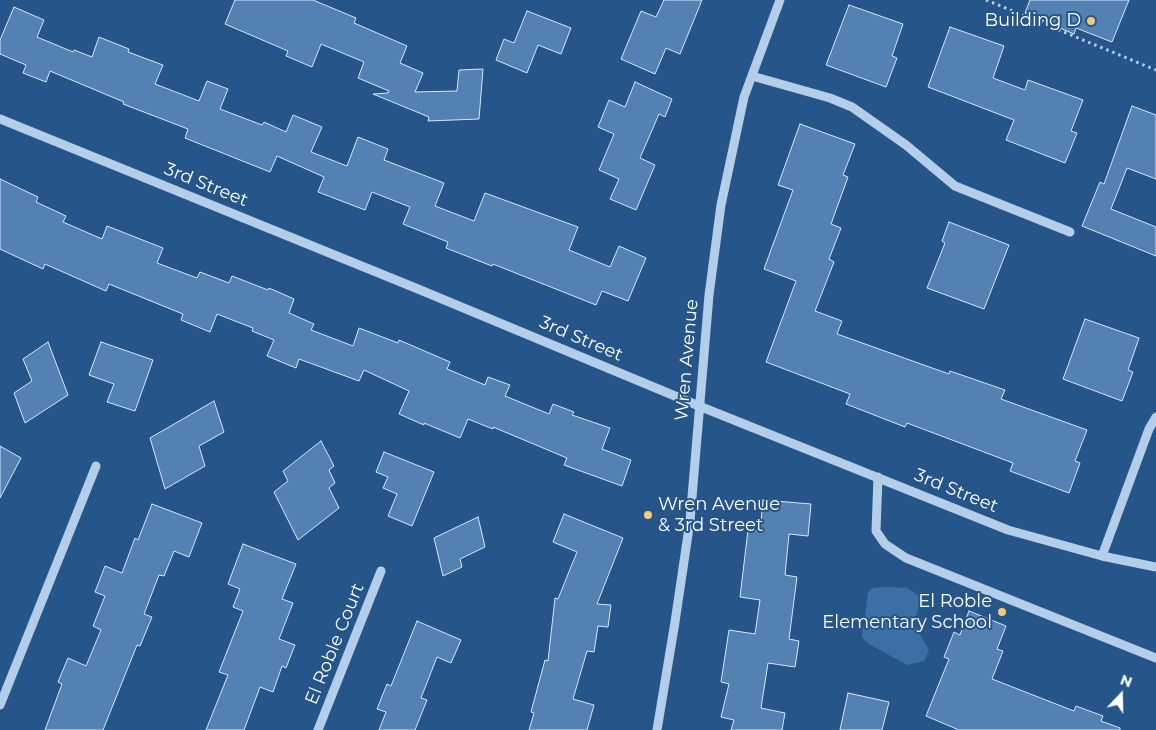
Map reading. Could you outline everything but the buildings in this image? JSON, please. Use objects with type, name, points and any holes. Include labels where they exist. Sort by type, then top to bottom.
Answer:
[{"type":"street","name":"Wren Avenue","points":[[657,730],[690,521],[710,286],[720,214],[744,97],[780,0]]},
{"type":"street","points":[[752,76],[830,98],[852,107],[906,145],[955,186],[1070,232]]},
{"type":"street","name":"3rd Street","points":[[0,119],[699,406],[1008,530],[1102,556],[1156,568]]},
{"type":"street","points":[[1102,556],[1149,429],[1156,417]]},
{"type":"street","points":[[0,705],[96,466]]},
{"type":"street","points":[[878,477],[876,531],[885,544],[899,554],[1156,658]]},
{"type":"street","name":"El Roble Court","points":[[318,730],[381,571]]},
{"type":"path","points":[[986,0],[1156,70]]},
{"type":"shaded area","points":[[873,588],[907,588],[921,597],[914,625],[929,650],[924,661],[907,665],[869,644],[862,637],[863,627],[867,622],[865,617],[868,592]]},
{"type":"place","name":"Building D","points":[[1091,21]]},
{"type":"place","name":"Wren Avenue & 3rd Street","points":[[648,515]]},
{"type":"place","name":"El Roble Elementary School","points":[[1002,612]]}]
